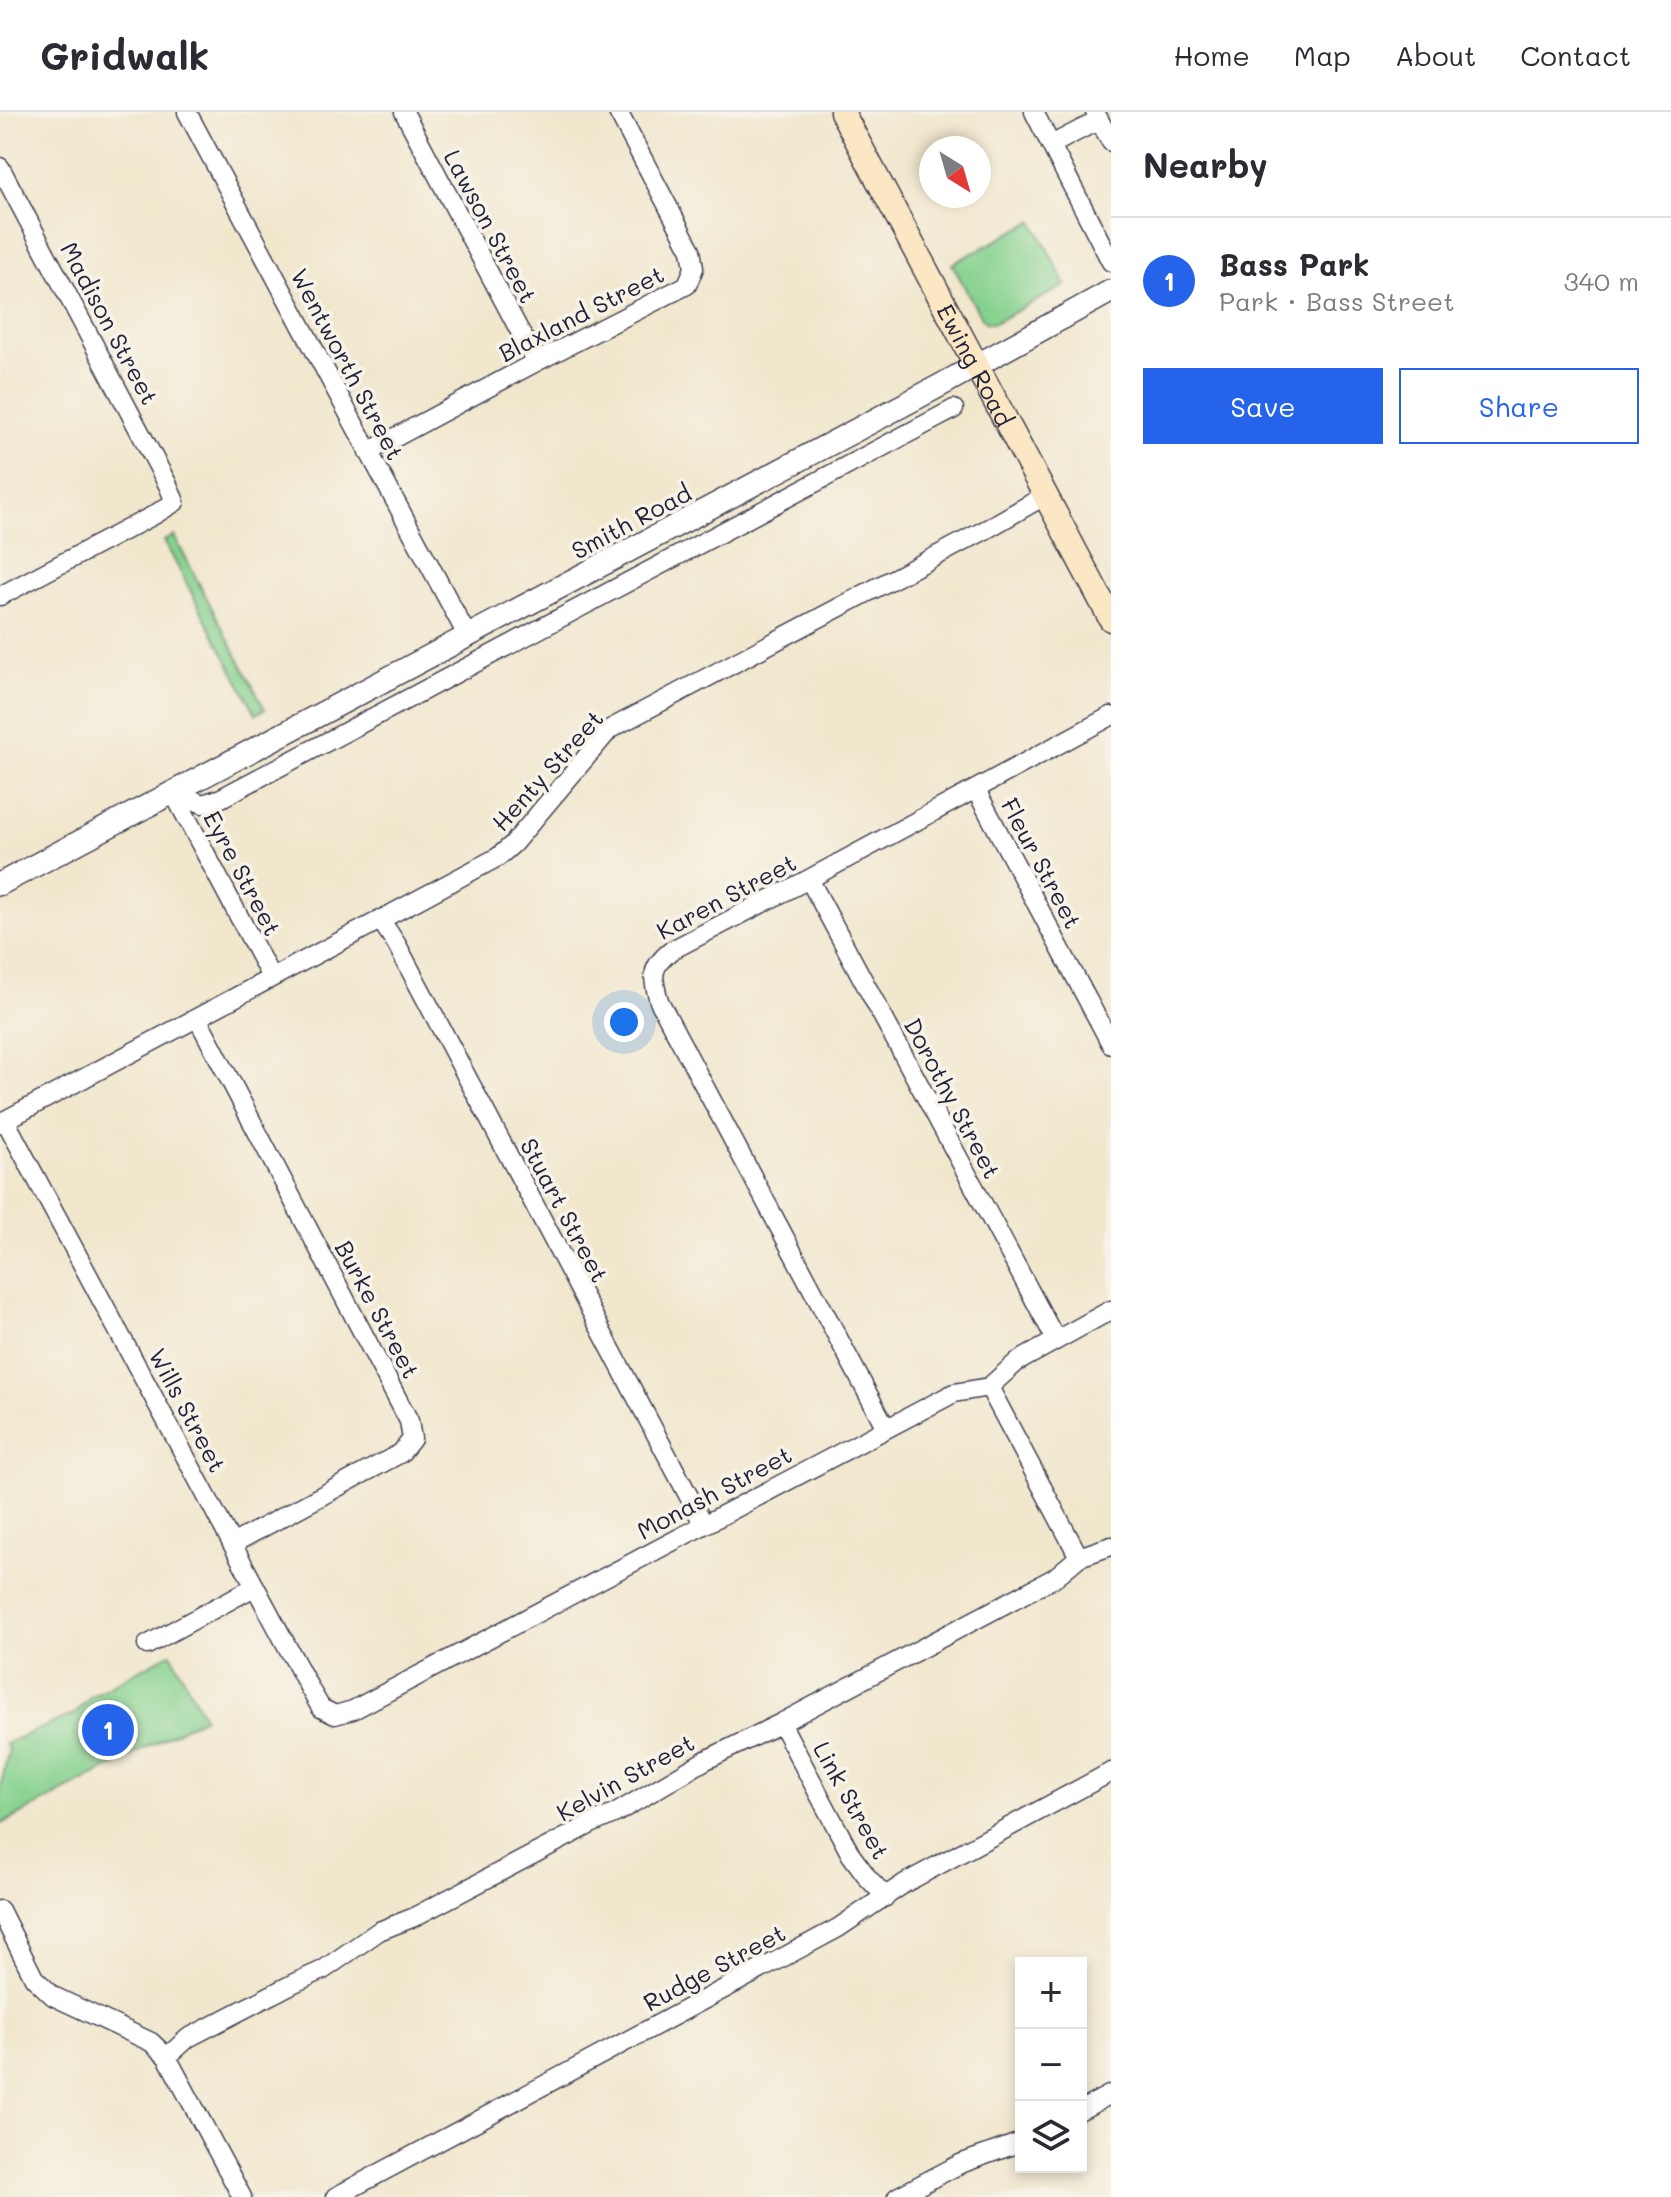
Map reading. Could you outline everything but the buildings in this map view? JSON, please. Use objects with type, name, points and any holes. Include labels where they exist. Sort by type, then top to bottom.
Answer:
[{"type":"main road","name":"Ewing Road","points":[[842,112],[1111,619]]},
{"type":"street","name":"Wentworth Street","points":[[187,112],[468,637]]},
{"type":"street","name":"Lawson Street","points":[[404,112],[536,362]]},
{"type":"street","name":"Blaxland Street","points":[[368,452],[687,285],[694,268],[691,250],[618,112]]},
{"type":"street","points":[[1034,112],[1111,262]]},
{"type":"street","points":[[1051,145],[1097,116],[1111,142]]},
{"type":"street","name":"Madison Street","points":[[0,167],[175,502],[0,596]]},
{"type":"street","name":"Smith Road","points":[[0,884],[468,637],[1111,291]]},
{"type":"street","points":[[173,792],[203,804],[221,798],[954,409]]},
{"type":"street","name":"Henty Street","points":[[3,1122],[498,857],[513,844],[610,729],[1046,495]]},
{"type":"street","name":"Karen Street","points":[[886,1428],[659,1001],[653,978],[660,959],[672,950],[1111,716]]},
{"type":"street","name":"Fleur Street","points":[[976,790],[1111,1044]]},
{"type":"street","name":"Eyre Street","points":[[173,792],[271,977]]},
{"type":"street","name":"Dorothy Street","points":[[809,879],[1056,1340]]},
{"type":"street","name":"Stuart Street","points":[[380,919],[397,945],[704,1525]]},
{"type":"street","name":"Burke Street","points":[[198,1019],[409,1421],[412,1439],[401,1453],[232,1544]]},
{"type":"street","name":"Wills Street","points":[[3,1122],[321,1708],[335,1715]]},
{"type":"street","name":"Monash Street","points":[[335,1715],[353,1710],[954,1393],[989,1387],[1017,1362],[1111,1310]]},
{"type":"street","points":[[989,1387],[1079,1557]]},
{"type":"street","name":"Kelvin Street","points":[[167,2057],[188,2038],[323,1970],[379,1931],[412,1918],[616,1813],[674,1777],[1054,1578],[1079,1557],[1111,1546]]},
{"type":"street","points":[[147,1645],[254,1587]]},
{"type":"street","name":"Link Street","points":[[781,1723],[851,1855],[886,1897]]},
{"type":"street","name":"Rudge Street","points":[[335,2197],[838,1928],[905,1883],[1111,1772]]},
{"type":"street","points":[[0,1910],[34,1978],[53,1996],[151,2042],[167,2057],[242,2197]]},
{"type":"street","points":[[1087,2107],[1111,2094]]},
{"type":"street","points":[[897,2197],[960,2164],[1015,2144]]},
{"type":"green space","points":[[1033,221],[1066,285],[994,323],[987,323],[952,264]]},
{"type":"green space","points":[[174,536],[265,709],[256,714],[164,541]]},
{"type":"green space","points":[[171,1653],[204,1717],[0,1825],[0,1787],[9,1750],[5,1744],[76,1713],[91,1696]]},
{"type":"place","name":"Bass Park","points":[[108,1730]]}]
